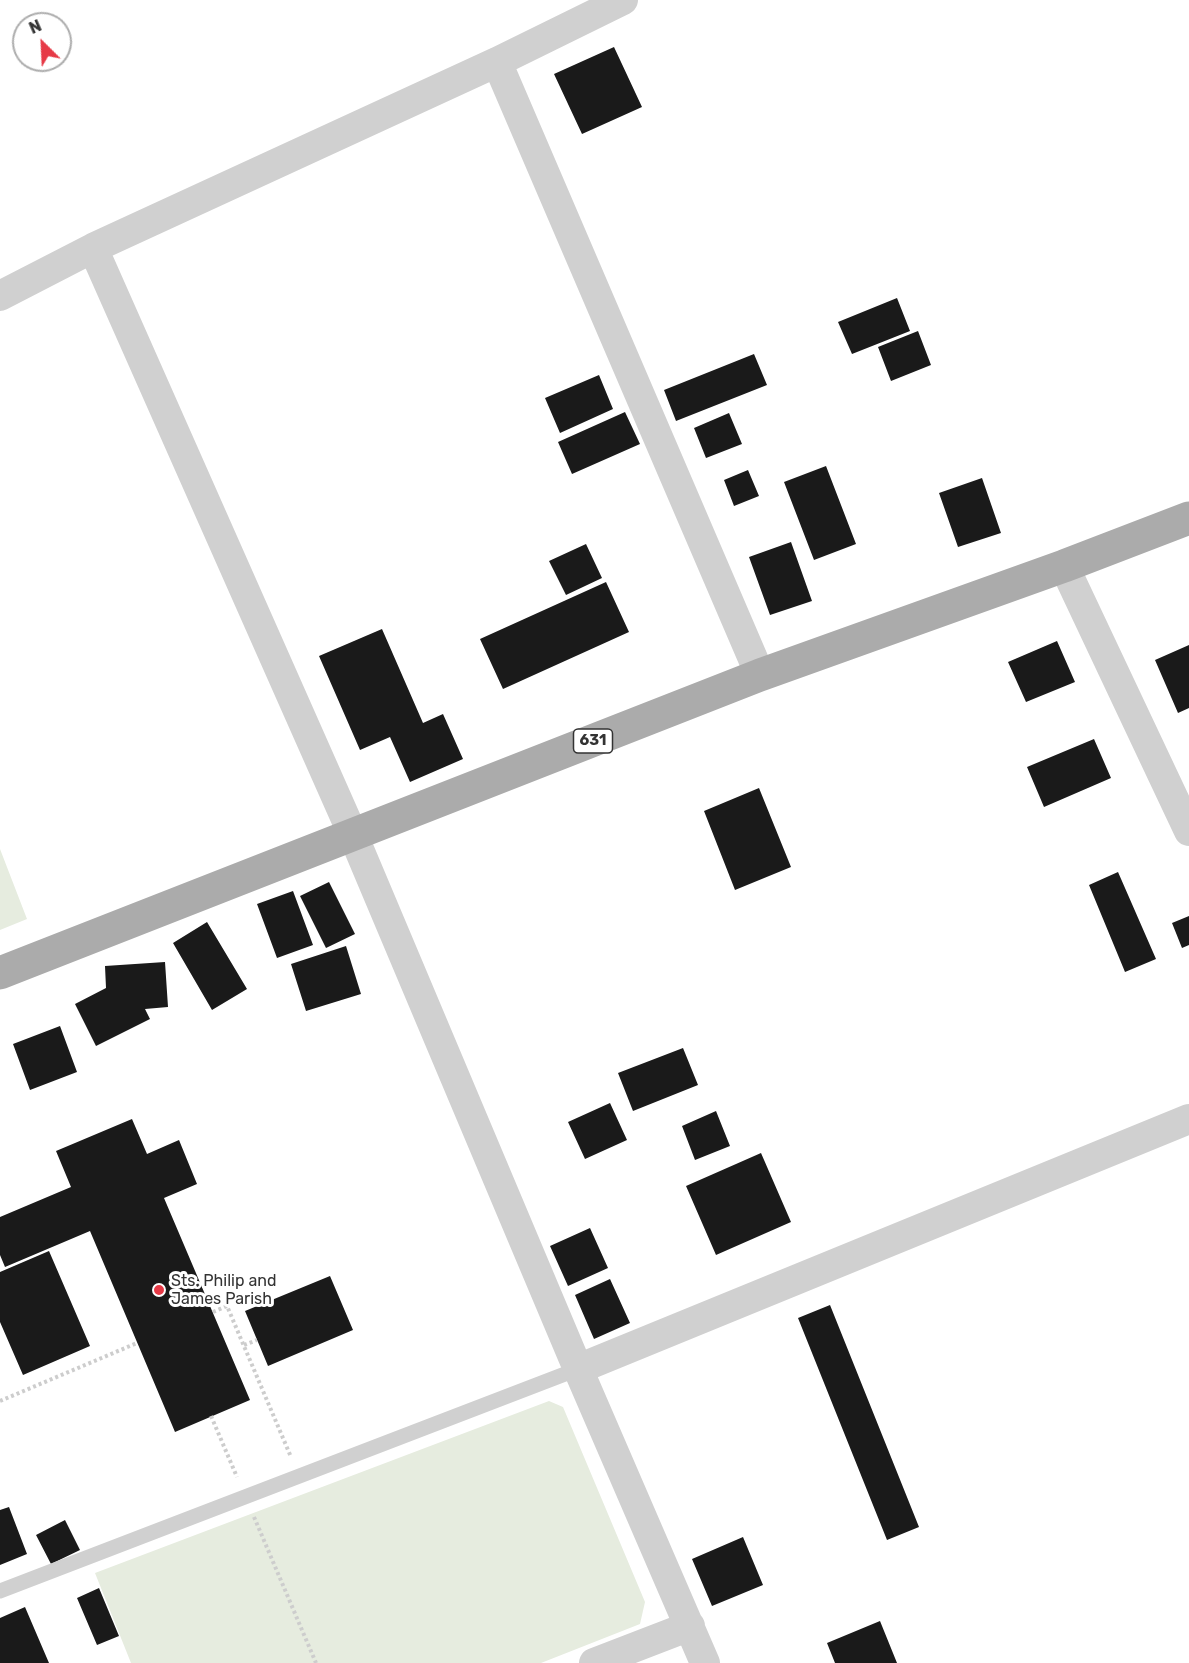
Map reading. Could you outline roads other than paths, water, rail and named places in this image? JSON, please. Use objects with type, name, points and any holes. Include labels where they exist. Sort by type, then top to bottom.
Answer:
[{"type":"main road","name":"631","points":[[0,973],[760,675],[1064,566],[1189,518]]},
{"type":"street","points":[[0,296],[93,248],[497,62],[623,0]]},
{"type":"street","points":[[497,62],[760,675]]},
{"type":"street","points":[[93,248],[353,835],[578,1369],[705,1663]]},
{"type":"street","points":[[1064,566],[1189,831]]},
{"type":"street","points":[[578,1369],[1189,1119]]},
{"type":"street","points":[[594,1663],[690,1626]]},
{"type":"lane","points":[[0,1591],[578,1369]]},
{"type":"place","name":"Sts. Philip and James Parish","points":[[159,1290]]}]
